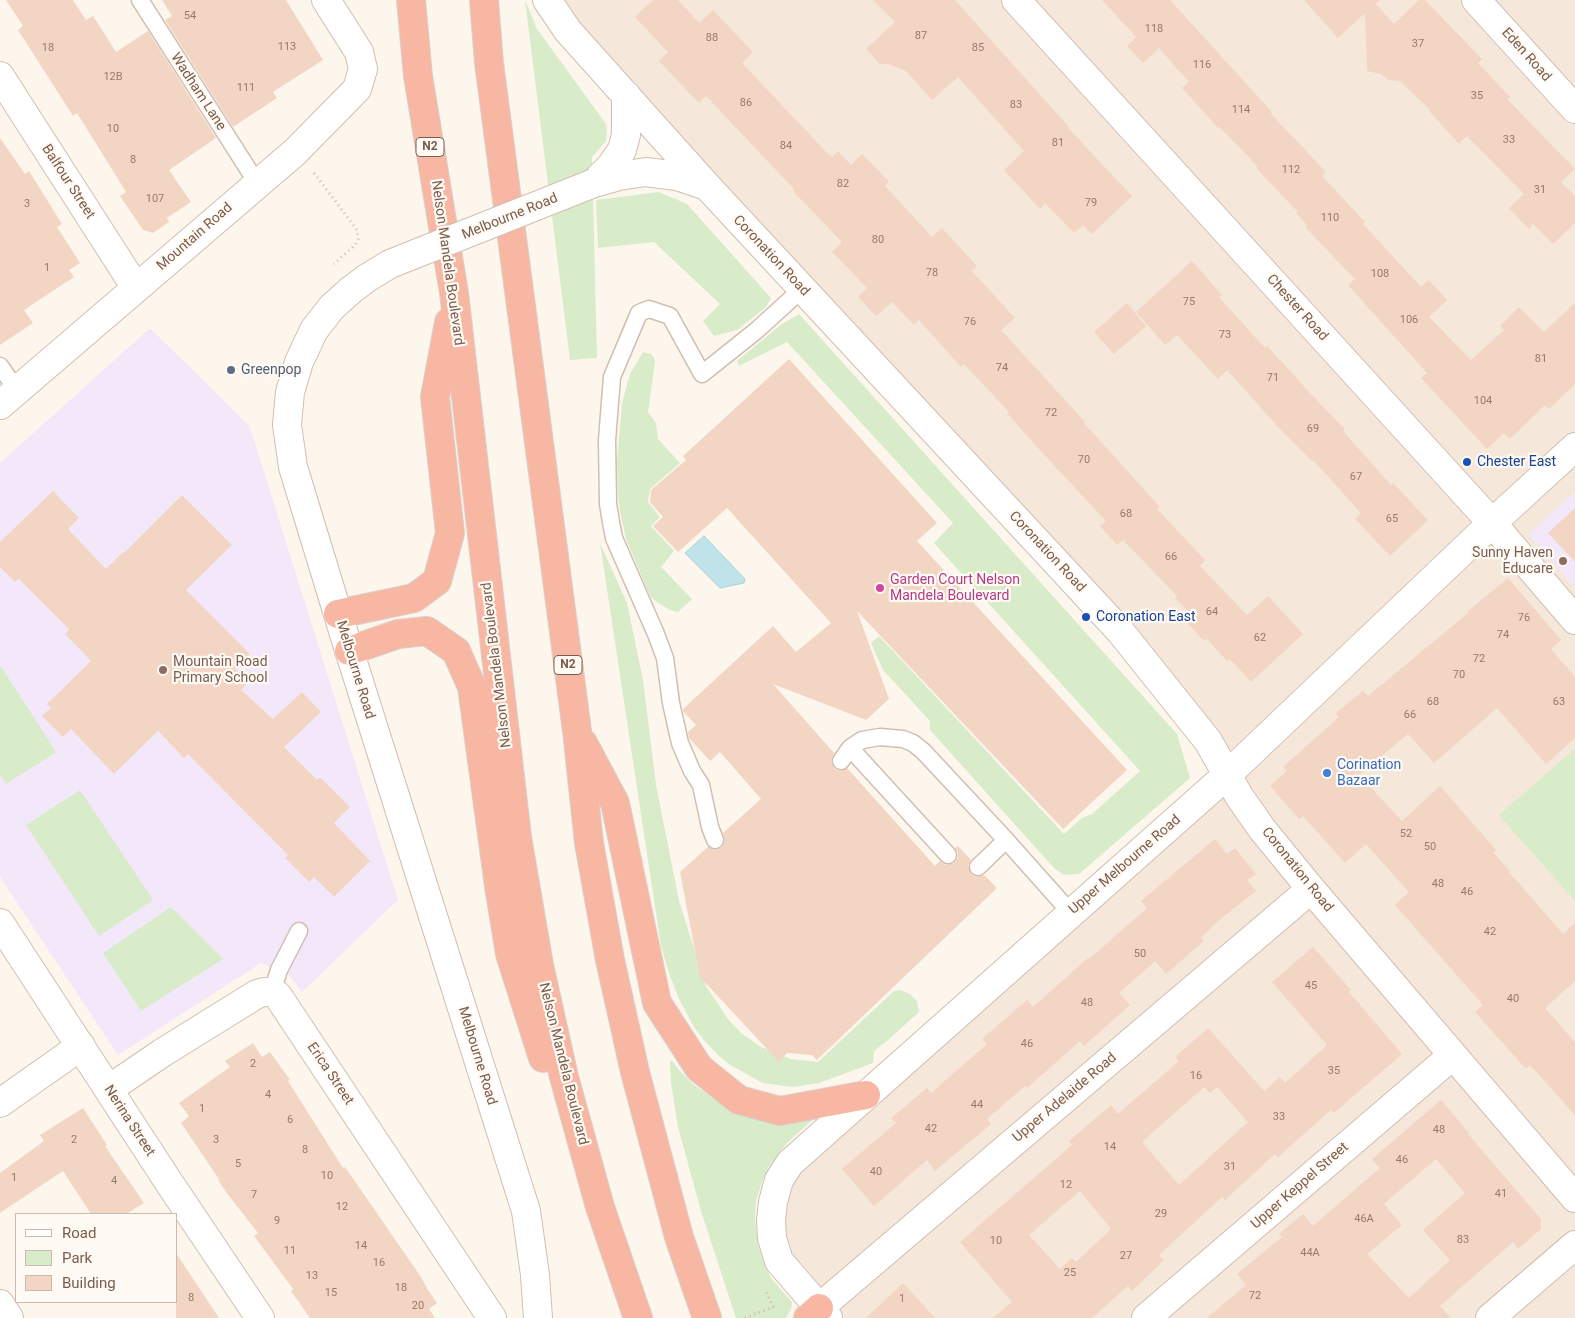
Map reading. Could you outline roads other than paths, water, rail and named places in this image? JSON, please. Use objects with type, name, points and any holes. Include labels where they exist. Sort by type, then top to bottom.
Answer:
[{"type":"highway","name":"Nelson Mandela Boulevard","points":[[411,0],[418,76],[454,294],[517,837],[538,965],[564,1077],[600,1207],[638,1318]]},
{"type":"highway","name":"N2","points":[[484,0],[491,73],[577,731],[589,843],[610,960],[629,1044],[679,1237],[707,1318]]},
{"type":"highway","points":[[338,614],[414,598],[437,580],[450,533],[435,397],[454,294]]},
{"type":"highway","points":[[349,651],[398,634],[427,631],[456,651],[472,687],[498,886],[510,954],[550,1080],[600,1207]]},
{"type":"highway","points":[[577,731],[615,803],[657,1003],[699,1068],[739,1100],[780,1111],[866,1095]]},
{"type":"street","name":"Mountain Road","points":[[8,398],[295,152],[357,89],[363,69],[359,52],[326,0]]},
{"type":"street","name":"Coronation Road","points":[[547,0],[568,31],[707,186],[1120,631],[1208,741],[1239,796],[1262,829],[1575,1198]]},
{"type":"street","name":"Chester Road","points":[[1016,0],[1492,523],[1575,620]]},
{"type":"street","name":"Eden Road","points":[[1476,0],[1575,109]]},
{"type":"street","name":"Balfour Street","points":[[0,76],[136,288]]},
{"type":"street","name":"Melbourne Road","points":[[594,183],[611,166],[622,150],[626,135],[626,95]]},
{"type":"street","name":"Melbourne Road","points":[[538,1318],[535,1275],[526,1211],[292,467],[287,425],[290,392],[299,362],[314,330],[332,308],[351,290],[390,264],[594,183],[619,176],[646,172],[676,176],[707,186]]},
{"type":"street","name":"Upper Melbourne Road","points":[[818,1315],[779,1261],[772,1238],[770,1220],[773,1202],[779,1180],[790,1163],[1227,775],[1492,523],[1575,447]]},
{"type":"street","name":"Upper Adelaide Road","points":[[818,1315],[1311,889]]},
{"type":"street","name":"Nerina Street","points":[[0,924],[260,1318]]},
{"type":"street","points":[[109,1089],[162,1053],[257,994],[272,992]]},
{"type":"street","name":"Erica Street","points":[[272,992],[278,996],[492,1318]]},
{"type":"street","points":[[0,1103],[80,1046]]},
{"type":"street","name":"Upper Keppel Street","points":[[1146,1318],[1454,1055]]},
{"type":"street","points":[[1490,1318],[1575,1245]]},
{"type":"street","points":[[0,1304],[9,1318]]},
{"type":"lane","name":"Wadham Lane","points":[[140,0],[257,184]]},
{"type":"lane","points":[[715,840],[710,827],[701,786],[692,771],[680,743],[671,703],[665,658],[614,538],[608,504],[607,440],[612,377],[640,313],[649,309],[670,316],[702,374],[757,330],[802,289]]},
{"type":"lane","points":[[0,366],[8,398]]},
{"type":"lane","points":[[948,854],[846,754],[862,740],[880,737],[903,739],[913,743],[923,751],[1006,840],[1071,913]]},
{"type":"lane","points":[[978,867],[1006,840]]},
{"type":"lane","points":[[272,992],[279,970],[299,931]]},
{"type":"water","points":[[704,536],[745,579],[744,583],[720,588],[685,553]]},
{"type":"place","name":"Greenpop","points":[[231,370]]},
{"type":"place","name":"Chester East","points":[[1467,462]]},
{"type":"place","name":"Sunny Haven Educare","points":[[1563,561]]},
{"type":"place","name":"Garden Court Nelson Mandela Boulevard","points":[[880,588]]},
{"type":"place","name":"Coronation East","points":[[1086,617]]},
{"type":"place","name":"Mountain Road Primary School","points":[[163,670]]},
{"type":"place","name":"Corination Bazaar","points":[[1327,773]]}]
